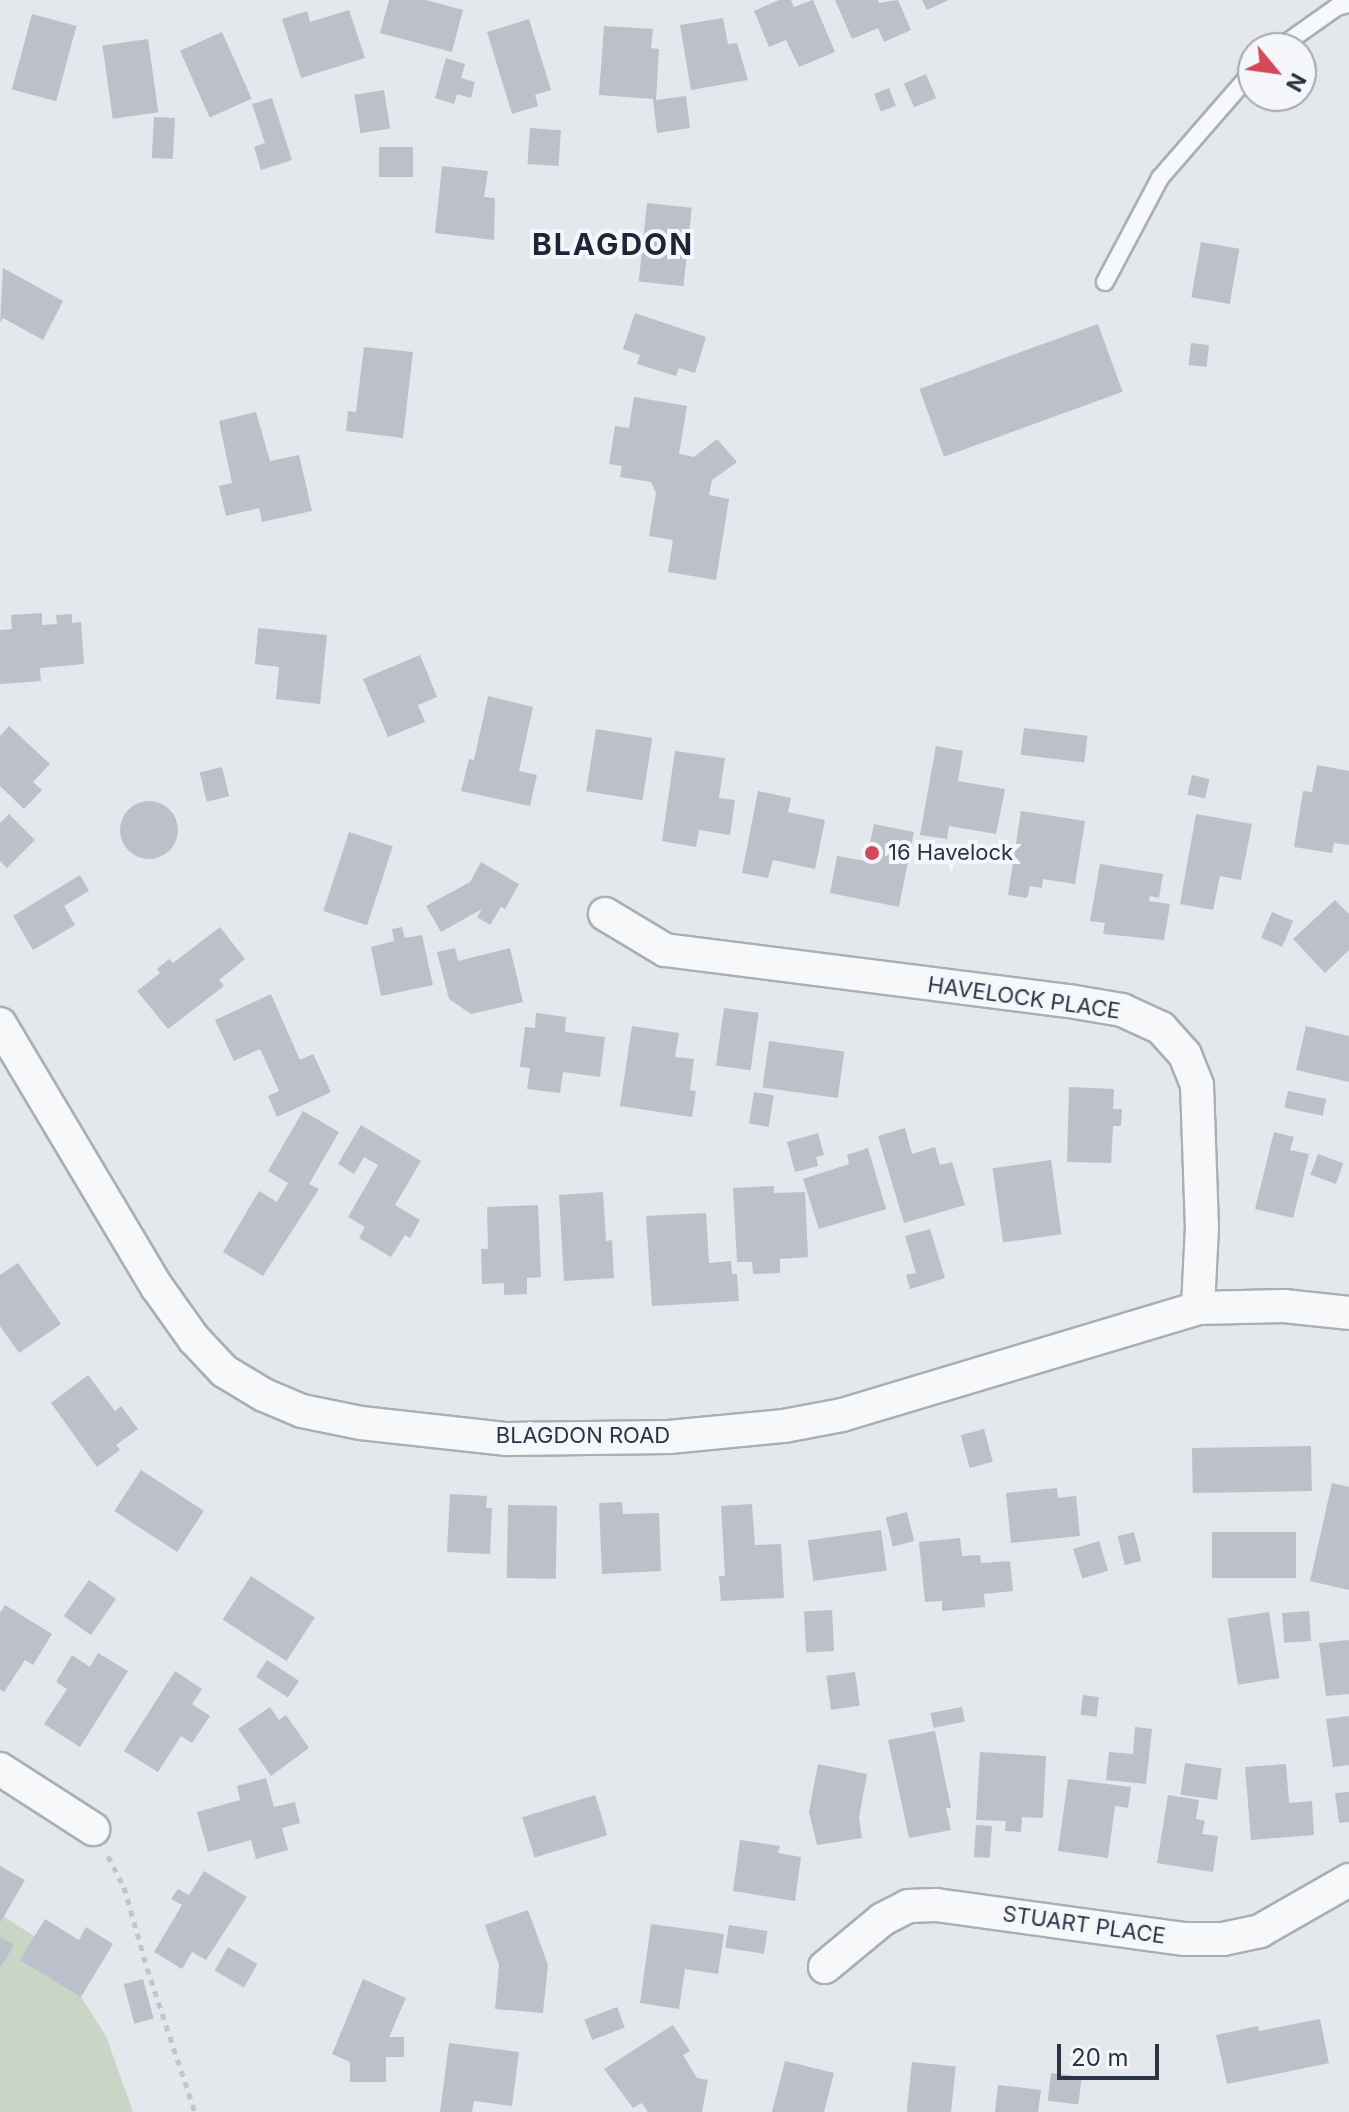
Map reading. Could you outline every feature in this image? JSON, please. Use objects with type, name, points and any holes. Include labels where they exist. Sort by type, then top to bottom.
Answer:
[{"type":"street","name":"HAVELOCK PLACE","points":[[605,914],[665,950],[1069,1001],[1122,1010],[1161,1028],[1185,1055],[1197,1085],[1202,1226],[1198,1308]]},
{"type":"street","name":"BLAGDON ROAD","points":[[0,1024],[157,1287],[194,1339],[224,1371],[264,1395],[302,1411],[361,1423],[507,1439],[669,1437],[784,1426],[842,1415],[1198,1308],[1270,1305],[1349,1313]]},
{"type":"street","points":[[0,1769],[93,1829]]},
{"type":"street","name":"STUART PLACE","points":[[825,1967],[883,1919],[908,1906],[936,1905],[1185,1939],[1223,1939],[1260,1931],[1349,1880]]},
{"type":"lane","points":[[1302,32],[1337,7],[1349,4]]},
{"type":"lane","points":[[1105,282],[1160,178],[1237,89]]},
{"type":"path","points":[[93,1829],[124,1887],[147,1968],[195,2112]]},
{"type":"green space","points":[[0,1914],[48,1945],[106,2036],[133,2112],[0,2112]]},
{"type":"building","points":[[389,0],[426,0],[463,10],[452,52],[380,33]]},
{"type":"building","points":[[779,0],[791,0],[794,7],[813,0],[835,52],[799,67],[786,40],[769,47],[754,11]]},
{"type":"building","points":[[835,0],[878,0],[879,3],[898,0],[911,30],[884,42],[878,28],[852,39]]},
{"type":"building","points":[[922,0],[949,0],[927,10]]},
{"type":"building","points":[[349,10],[365,58],[301,78],[282,19],[307,11],[310,22]]},
{"type":"building","points":[[32,14],[76,26],[56,101],[12,89]]},
{"type":"building","points":[[723,18],[728,44],[737,43],[748,80],[691,90],[680,25]]},
{"type":"building","points":[[529,19],[551,90],[535,95],[538,106],[512,114],[487,32]]},
{"type":"building","points":[[604,26],[653,29],[651,48],[659,49],[656,100],[686,96],[690,128],[657,133],[653,99],[599,95]]},
{"type":"building","points":[[222,32],[252,99],[210,117],[180,51]]},
{"type":"building","points":[[148,39],[158,112],[113,119],[102,45]]},
{"type":"building","points":[[446,58],[465,64],[461,78],[475,82],[471,98],[457,94],[454,104],[435,98]]},
{"type":"building","points":[[926,74],[936,98],[914,107],[904,83]]},
{"type":"building","points":[[889,88],[896,106],[881,111],[874,94]]},
{"type":"building","points":[[384,90],[390,129],[360,133],[354,95]]},
{"type":"building","points":[[272,98],[292,160],[261,170],[254,147],[265,143],[252,104]]},
{"type":"building","points":[[154,117],[175,118],[173,159],[152,158]]},
{"type":"building","points":[[530,128],[561,130],[558,166],[527,164]]},
{"type":"building","points":[[379,147],[413,147],[413,177],[379,177]]},
{"type":"building","points":[[442,166],[488,171],[484,197],[495,198],[494,240],[435,233]]},
{"type":"building","points":[[647,203],[692,208],[683,286],[639,282]]},
{"type":"building","points":[[1201,242],[1239,249],[1230,304],[1191,297]]},
{"type":"building","points":[[3,268],[63,301],[43,340],[3,318],[0,323]]},
{"type":"building","points":[[635,313],[706,337],[695,373],[679,368],[676,376],[637,364],[640,355],[623,349]]},
{"type":"building","points":[[1098,324],[1123,392],[944,457],[919,389]]},
{"type":"building","points":[[1191,343],[1209,345],[1207,367],[1189,365]]},
{"type":"building","points":[[364,347],[413,352],[403,438],[346,431],[348,411],[356,412]]},
{"type":"building","points":[[634,397],[687,406],[679,454],[694,457],[717,439],[737,462],[712,480],[709,495],[729,499],[716,580],[668,572],[673,540],[649,536],[656,493],[651,482],[620,477],[622,466],[609,464],[615,426],[629,428]]},
{"type":"building","points":[[256,412],[270,461],[299,455],[312,511],[262,522],[259,508],[226,516],[219,486],[232,483],[219,421]]},
{"type":"building","points":[[42,613],[42,625],[57,624],[56,615],[72,614],[72,623],[81,622],[84,664],[40,668],[41,681],[0,684],[0,630],[12,629],[11,615]]},
{"type":"building","points":[[258,628],[327,635],[320,704],[276,699],[279,667],[255,664]]},
{"type":"building","points":[[420,655],[437,697],[418,705],[425,722],[388,737],[363,679]]},
{"type":"building","points":[[488,696],[533,707],[519,771],[537,775],[530,806],[461,791],[469,759],[474,760]]},
{"type":"building","points":[[9,726],[50,764],[33,782],[42,790],[24,809],[0,786],[0,736]]},
{"type":"building","points":[[1024,728],[1088,736],[1084,763],[1021,755]]},
{"type":"building","points":[[596,729],[652,738],[642,800],[586,791]]},
{"type":"building","points":[[936,746],[963,751],[958,781],[1005,789],[996,834],[949,826],[947,839],[920,835]]},
{"type":"building","points":[[675,751],[725,758],[719,798],[735,800],[730,835],[699,830],[696,847],[662,841]]},
{"type":"building","points":[[1317,765],[1349,771],[1349,845],[1334,843],[1332,853],[1294,847],[1303,791],[1312,792]]},
{"type":"building","points":[[222,767],[229,796],[207,802],[200,773]]},
{"type":"building","points":[[1192,775],[1210,779],[1205,799],[1188,794]]},
{"type":"building","points":[[758,791],[791,798],[788,812],[825,820],[815,869],[773,860],[768,878],[742,873]]},
{"type":"building","points":[[149,801],[169,810],[178,830],[169,850],[149,859],[129,850],[120,830],[129,810]]},
{"type":"building","points":[[1021,811],[1085,821],[1075,884],[1043,879],[1042,888],[1030,886],[1027,898],[1008,895]]},
{"type":"building","points":[[9,814],[35,840],[7,868],[0,861],[0,823]]},
{"type":"building","points":[[1196,814],[1252,824],[1241,880],[1220,876],[1213,910],[1180,904]]},
{"type":"building","points":[[874,824],[914,832],[899,907],[830,893],[837,856],[866,861]]},
{"type":"building","points":[[349,832],[393,846],[367,925],[323,911]]},
{"type":"building","points":[[481,862],[519,884],[505,909],[501,907],[490,925],[477,917],[482,909],[441,932],[426,906],[470,882]]},
{"type":"building","points":[[1100,864],[1163,874],[1159,898],[1150,896],[1149,901],[1170,904],[1164,940],[1103,934],[1105,923],[1090,921]]},
{"type":"building","points":[[80,875],[89,891],[64,906],[75,925],[33,950],[13,916]]},
{"type":"building","points":[[1335,900],[1349,914],[1349,950],[1325,973],[1293,939]]},
{"type":"building","points":[[1272,912],[1293,921],[1282,947],[1261,938]]},
{"type":"building","points":[[220,927],[245,959],[219,980],[224,986],[168,1029],[137,991],[160,973],[157,969],[169,959],[173,963]]},
{"type":"building","points":[[402,927],[405,938],[422,935],[433,985],[381,996],[371,947],[394,941],[392,929]]},
{"type":"building","points":[[455,948],[458,961],[510,948],[523,1002],[471,1014],[449,999],[437,952]]},
{"type":"building","points":[[271,994],[300,1060],[313,1054],[331,1092],[277,1117],[268,1096],[279,1091],[260,1049],[234,1061],[215,1020]]},
{"type":"building","points":[[724,1008],[759,1013],[751,1070],[716,1065]]},
{"type":"building","points":[[536,1013],[566,1017],[565,1032],[605,1037],[600,1077],[563,1072],[560,1093],[527,1089],[530,1068],[520,1067],[525,1027],[535,1028]]},
{"type":"building","points":[[632,1026],[679,1033],[675,1057],[694,1059],[690,1090],[696,1091],[692,1117],[620,1106]]},
{"type":"building","points":[[1306,1026],[1349,1036],[1349,1082],[1296,1070]]},
{"type":"building","points":[[769,1041],[844,1052],[838,1098],[762,1088]]},
{"type":"building","points":[[1069,1087],[1114,1089],[1113,1109],[1122,1109],[1121,1126],[1113,1126],[1111,1163],[1067,1162]]},
{"type":"building","points":[[1288,1091],[1326,1099],[1323,1116],[1284,1108]]},
{"type":"building","points":[[754,1092],[774,1095],[769,1127],[749,1124]]},
{"type":"building","points":[[303,1111],[339,1132],[309,1184],[319,1189],[263,1276],[223,1252],[259,1191],[277,1202],[288,1183],[268,1171]]},
{"type":"building","points":[[361,1125],[421,1161],[395,1205],[420,1220],[410,1238],[405,1235],[391,1257],[359,1238],[365,1227],[348,1217],[378,1165],[364,1157],[354,1174],[338,1164]]},
{"type":"building","points":[[905,1128],[912,1154],[935,1147],[940,1165],[952,1162],[965,1205],[904,1223],[878,1136]]},
{"type":"building","points":[[1274,1132],[1294,1137],[1290,1150],[1309,1154],[1293,1218],[1255,1209]]},
{"type":"building","points":[[818,1133],[824,1155],[816,1157],[818,1166],[795,1172],[787,1142]]},
{"type":"building","points":[[868,1148],[886,1209],[819,1229],[803,1179],[849,1164],[847,1155]]},
{"type":"building","points":[[1318,1154],[1343,1163],[1336,1184],[1310,1175]]},
{"type":"building","points":[[1051,1160],[1061,1234],[1003,1242],[993,1168]]},
{"type":"building","points":[[774,1186],[774,1193],[805,1192],[808,1257],[780,1259],[780,1273],[753,1274],[752,1262],[737,1262],[733,1188]]},
{"type":"building","points":[[603,1192],[606,1241],[612,1240],[614,1278],[564,1281],[559,1195]]},
{"type":"building","points":[[538,1205],[541,1277],[527,1278],[527,1294],[504,1295],[504,1283],[482,1284],[481,1249],[488,1249],[487,1207]]},
{"type":"building","points":[[706,1213],[709,1263],[731,1261],[732,1274],[737,1274],[739,1301],[652,1306],[646,1216]]},
{"type":"building","points":[[930,1229],[945,1278],[910,1289],[906,1275],[916,1273],[905,1236]]},
{"type":"building","points":[[18,1263],[61,1324],[19,1353],[0,1326],[0,1275]]},
{"type":"building","points":[[88,1375],[115,1411],[121,1406],[138,1429],[116,1445],[120,1450],[97,1467],[51,1403]]},
{"type":"building","points":[[984,1429],[993,1462],[970,1468],[961,1435]]},
{"type":"building","points":[[1311,1446],[1312,1491],[1193,1493],[1192,1448]]},
{"type":"building","points":[[141,1470],[204,1511],[177,1552],[114,1511]]},
{"type":"building","points":[[1332,1483],[1349,1487],[1349,1590],[1310,1581]]},
{"type":"building","points":[[1057,1488],[1058,1498],[1076,1496],[1080,1536],[1011,1543],[1006,1493]]},
{"type":"building","points":[[450,1494],[487,1496],[486,1508],[492,1508],[490,1554],[447,1552]]},
{"type":"building","points":[[622,1502],[623,1514],[659,1513],[661,1571],[602,1574],[599,1503]]},
{"type":"building","points":[[752,1504],[755,1545],[781,1544],[784,1598],[721,1601],[719,1576],[725,1576],[721,1506]]},
{"type":"building","points":[[508,1505],[557,1506],[556,1579],[507,1578]]},
{"type":"building","points":[[907,1512],[914,1541],[893,1546],[886,1517]]},
{"type":"building","points":[[881,1530],[887,1571],[813,1581],[808,1540]]},
{"type":"building","points":[[1134,1532],[1141,1561],[1125,1565],[1118,1536]]},
{"type":"building","points":[[1212,1532],[1296,1532],[1296,1578],[1212,1578]]},
{"type":"building","points":[[960,1538],[962,1556],[980,1555],[981,1563],[1010,1561],[1013,1591],[984,1594],[985,1607],[942,1611],[942,1601],[925,1602],[919,1542]]},
{"type":"building","points":[[1099,1541],[1108,1571],[1082,1579],[1073,1549]]},
{"type":"building","points":[[251,1576],[315,1617],[286,1661],[223,1620]]},
{"type":"building","points":[[89,1580],[116,1599],[91,1635],[64,1616]]},
{"type":"building","points":[[5,1605],[52,1634],[33,1665],[25,1660],[4,1692],[0,1689],[0,1613]]},
{"type":"building","points":[[832,1610],[834,1651],[806,1652],[804,1611]]},
{"type":"building","points":[[1309,1611],[1311,1641],[1284,1643],[1282,1613]]},
{"type":"building","points":[[1269,1612],[1279,1678],[1238,1685],[1228,1619]]},
{"type":"building","points":[[1349,1640],[1349,1694],[1326,1696],[1319,1643]]},
{"type":"building","points":[[98,1653],[128,1671],[80,1747],[44,1724],[67,1689],[56,1682],[72,1655],[90,1667]]},
{"type":"building","points":[[267,1660],[299,1681],[288,1697],[256,1677]]},
{"type":"building","points":[[175,1671],[202,1689],[192,1704],[210,1716],[192,1743],[181,1736],[158,1772],[124,1751]]},
{"type":"building","points":[[855,1672],[860,1706],[831,1710],[826,1676]]},
{"type":"building","points":[[1083,1695],[1099,1697],[1096,1717],[1081,1715]]},
{"type":"building","points":[[270,1707],[279,1720],[286,1715],[309,1748],[271,1776],[238,1729]]},
{"type":"building","points":[[962,1707],[965,1722],[933,1728],[931,1713]]},
{"type":"building","points":[[1349,1716],[1349,1765],[1333,1767],[1326,1719]]},
{"type":"building","points":[[1135,1727],[1152,1729],[1146,1784],[1106,1780],[1109,1752],[1133,1754]]},
{"type":"building","points":[[935,1731],[951,1808],[946,1808],[951,1830],[909,1838],[888,1740]]},
{"type":"building","points":[[980,1752],[1046,1756],[1043,1818],[1022,1817],[1021,1832],[1005,1831],[1006,1821],[976,1820]]},
{"type":"building","points":[[1185,1763],[1222,1768],[1217,1800],[1181,1795]]},
{"type":"building","points":[[818,1764],[867,1774],[859,1818],[862,1838],[817,1845],[809,1812]]},
{"type":"building","points":[[1286,1764],[1289,1803],[1312,1801],[1314,1835],[1251,1840],[1245,1767]]},
{"type":"building","points":[[266,1778],[274,1807],[295,1802],[300,1823],[282,1828],[288,1850],[256,1859],[251,1840],[208,1852],[197,1812],[240,1800],[237,1786]]},
{"type":"building","points":[[1068,1779],[1131,1787],[1128,1808],[1115,1806],[1108,1858],[1058,1851]]},
{"type":"building","points":[[1349,1792],[1349,1822],[1339,1823],[1335,1793]]},
{"type":"building","points":[[595,1795],[607,1835],[535,1857],[522,1817]]},
{"type":"building","points":[[1168,1795],[1199,1800],[1196,1819],[1205,1821],[1202,1834],[1218,1836],[1213,1872],[1157,1863]]},
{"type":"building","points":[[976,1825],[992,1826],[990,1858],[974,1857]]},
{"type":"building","points":[[740,1840],[780,1846],[778,1853],[801,1857],[795,1901],[733,1891]]},
{"type":"building","points":[[0,1866],[25,1880],[0,1923]]},
{"type":"building","points":[[204,1871],[247,1897],[206,1960],[192,1952],[182,1969],[154,1952],[182,1905],[171,1899],[178,1889],[189,1895]]},
{"type":"building","points":[[528,1910],[548,1965],[543,2013],[495,2009],[499,1965],[485,1925]]},
{"type":"building","points":[[45,1919],[79,1940],[86,1927],[113,1944],[81,1997],[20,1960]]},
{"type":"building","points":[[651,1924],[724,1934],[718,1974],[685,1969],[679,2009],[640,2003]]},
{"type":"building","points":[[729,1925],[768,1931],[764,1954],[725,1948]]},
{"type":"building","points":[[0,1937],[14,1945],[0,1968]]},
{"type":"building","points":[[228,1947],[257,1964],[244,1987],[214,1970]]},
{"type":"building","points":[[143,1979],[154,2019],[134,2024],[124,1984]]},
{"type":"building","points":[[363,1979],[406,1998],[389,2037],[404,2037],[404,2057],[386,2057],[386,2082],[350,2082],[350,2062],[332,2054]]},
{"type":"building","points":[[617,2007],[625,2028],[592,2040],[584,2020]]},
{"type":"building","points":[[1320,2019],[1329,2063],[1227,2084],[1216,2035],[1258,2026],[1259,2031]]},
{"type":"building","points":[[673,2025],[690,2051],[683,2055],[697,2078],[708,2080],[702,2112],[648,2112],[642,2103],[633,2108],[604,2069]]},
{"type":"building","points":[[449,2043],[519,2052],[512,2106],[474,2101],[472,2112],[440,2112]]},
{"type":"building","points":[[785,2061],[834,2073],[824,2112],[772,2112]]},
{"type":"building","points":[[912,2062],[956,2067],[951,2112],[907,2112]]},
{"type":"building","points":[[1051,2073],[1082,2077],[1078,2105],[1048,2101]]},
{"type":"building","points":[[998,2085],[1041,2090],[1038,2112],[995,2112]]},
{"type":"place","name":"16 Havelock","points":[[872,853]]},
{"type":"district","name":"BLAGDON","points":[[613,244]]}]
